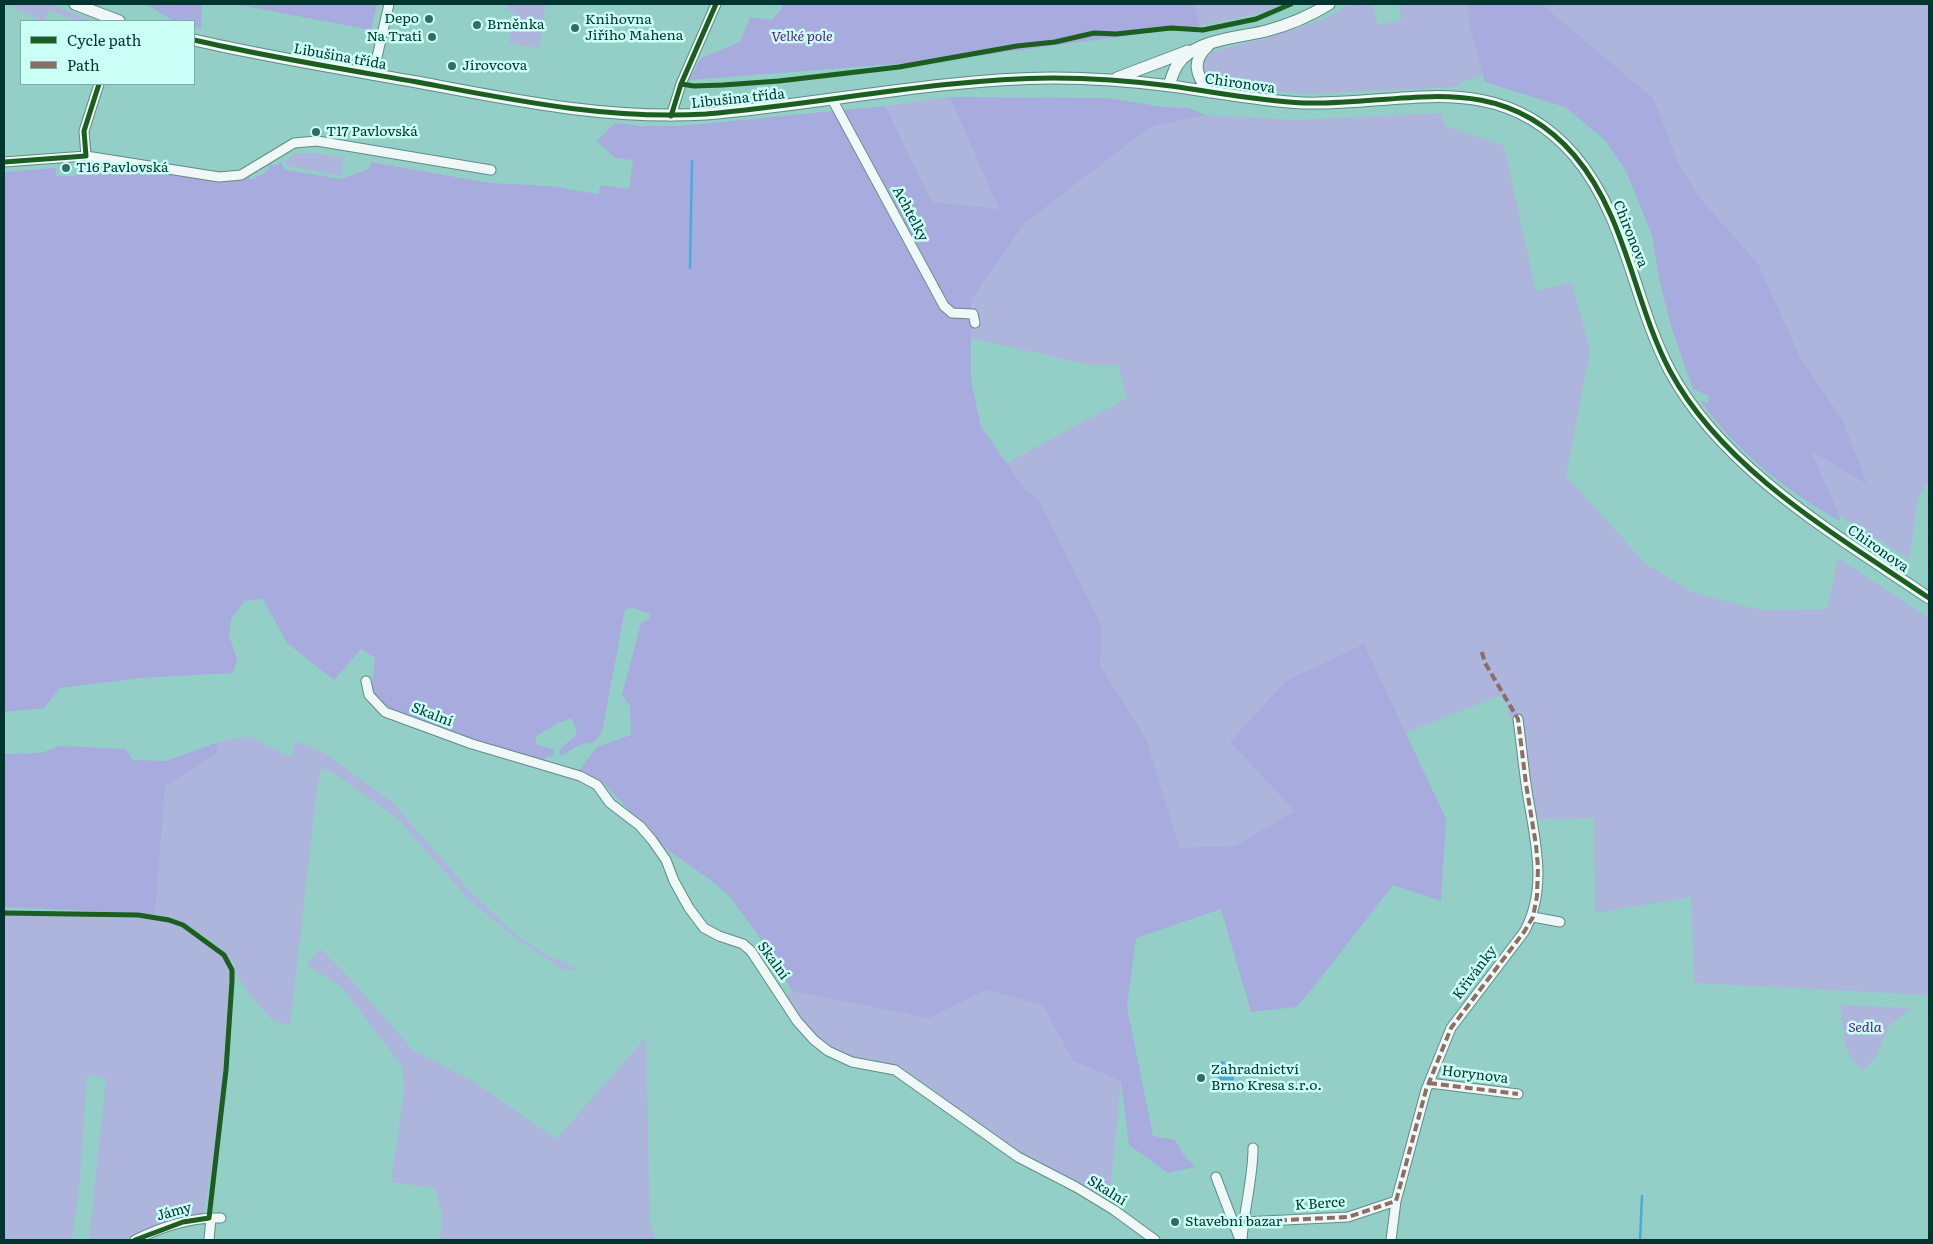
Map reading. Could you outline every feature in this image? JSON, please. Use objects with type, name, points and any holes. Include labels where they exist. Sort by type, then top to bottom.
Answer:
[{"type":"street","points":[[75,4],[116,20]]},
{"type":"street","points":[[373,75],[389,4]]},
{"type":"street","points":[[671,116],[681,84],[716,4]]},
{"type":"street","points":[[1105,80],[1129,74],[1211,43],[1290,24],[1329,4]]},
{"type":"street","name":"Libušina třída","points":[[195,40],[540,105],[621,114],[671,116],[723,113],[992,81],[1054,78],[1105,80],[1169,86]]},
{"type":"street","points":[[1169,86],[1174,71],[1182,58],[1211,43]]},
{"type":"street","points":[[1209,92],[1198,76],[1196,66],[1200,55],[1211,43]]},
{"type":"street","points":[[86,156],[84,131],[100,85]]},
{"type":"street","name":"Chironova","points":[[1169,86],[1268,100],[1310,103],[1462,97],[1504,106],[1539,123],[1557,137],[1573,154],[1599,190],[1629,260],[1656,342],[1671,372],[1700,415],[1753,472],[1791,503],[1929,598]]},
{"type":"street","name":"Achtelky","points":[[832,99],[944,306],[952,312],[973,314],[975,324]]},
{"type":"street","points":[[4,162],[86,156],[220,177],[241,175],[294,143],[317,141],[491,170]]},
{"type":"street","name":"Skalní","points":[[366,681],[369,695],[385,712],[472,744],[580,776],[597,785],[610,803],[640,826],[652,840],[666,860],[674,881],[689,908],[704,928],[719,936],[743,944],[751,951],[797,1020],[814,1040],[828,1052],[840,1058],[895,1070],[1018,1157],[1076,1187],[1114,1210],[1155,1240]]},
{"type":"street","name":"Křivánky","points":[[1391,1240],[1396,1201],[1429,1082],[1451,1028],[1524,932],[1533,916],[1537,896],[1536,844],[1518,719]]},
{"type":"street","points":[[1533,916],[1560,922]]},
{"type":"street","name":"Horynova","points":[[1429,1082],[1518,1094]]},
{"type":"street","points":[[1241,1240],[1253,1163],[1253,1148]]},
{"type":"street","points":[[1216,1177],[1241,1240]]},
{"type":"street","name":"K Berce","points":[[1243,1222],[1348,1217],[1396,1201]]},
{"type":"street","points":[[209,1240],[211,1218]]},
{"type":"street","name":"Jámy","points":[[135,1240],[183,1222],[221,1218]]},
{"type":"green space","points":[[4,4],[51,4],[91,20],[74,20],[49,10],[44,20]]},
{"type":"green space","points":[[146,4],[202,4],[201,29],[195,27],[195,20],[172,20]]},
{"type":"green space","points":[[235,4],[377,4],[371,30]]},
{"type":"green space","points":[[507,4],[546,4],[539,48],[509,43],[514,11],[506,10]]},
{"type":"green space","name":"Velké pole","points":[[782,4],[1194,4],[1200,26],[946,60],[689,80],[701,58],[740,42],[750,17],[772,20],[782,8]]},
{"type":"green space","points":[[1194,4],[1284,4],[1265,12],[1200,26]]},
{"type":"green space","points":[[1350,4],[1373,4],[1378,25],[1402,20],[1398,4],[1467,4],[1470,27],[1483,75],[1461,82],[1458,87],[1305,94],[1226,86],[1212,82],[1206,76],[1203,67],[1205,59],[1214,51],[1268,38],[1304,26],[1326,18]]},
{"type":"green space","points":[[1467,4],[1544,4],[1546,8],[1654,99],[1679,165],[1700,198],[1758,264],[1800,357],[1842,419],[1867,484],[1811,451],[1840,521],[1800,497],[1763,468],[1729,436],[1700,400],[1708,403],[1709,396],[1693,389],[1672,329],[1660,283],[1652,235],[1626,171],[1605,140],[1565,107],[1485,82],[1470,27]]},
{"type":"green space","points":[[1544,4],[1929,4],[1929,481],[1918,497],[1909,559],[1839,515],[1810,450],[1866,483],[1842,419],[1800,357],[1758,264],[1700,198],[1679,165],[1654,99],[1546,8]]},
{"type":"green space","points":[[950,97],[1000,209],[932,202],[885,106]]},
{"type":"green space","points":[[950,97],[1106,98],[1164,107],[1188,108],[1206,115],[1150,127],[1025,223],[971,300],[971,380],[981,427],[1025,489],[1039,500],[1102,626],[1100,665],[1146,739],[1180,848],[1235,846],[1295,811],[1230,742],[1286,681],[1364,644],[1446,819],[1441,901],[1393,885],[1296,1007],[1251,1012],[1221,909],[1136,938],[1127,1007],[1153,1136],[1175,1140],[1183,1154],[1195,1167],[1168,1173],[1129,1145],[1121,1081],[1073,1061],[1043,1005],[986,990],[929,1018],[792,991],[757,933],[728,895],[712,881],[669,851],[604,784],[579,771],[597,747],[631,735],[630,706],[622,695],[641,623],[649,619],[650,614],[633,608],[625,609],[602,732],[594,742],[581,744],[561,756],[559,750],[577,734],[572,718],[558,723],[535,737],[537,745],[554,749],[553,756],[546,757],[543,762],[521,757],[394,711],[371,694],[375,658],[361,649],[334,680],[287,643],[263,599],[245,601],[231,619],[229,635],[237,659],[233,673],[141,678],[60,688],[44,708],[4,712],[4,172],[56,168],[56,176],[76,176],[78,167],[88,166],[88,160],[249,177],[252,180],[269,170],[269,163],[274,166],[281,162],[285,170],[341,179],[369,169],[371,162],[489,183],[549,186],[598,194],[601,185],[629,189],[633,160],[615,158],[597,141],[615,123],[641,126],[681,126],[885,106],[932,202],[999,209]]},
{"type":"green space","points":[[1441,113],[1445,126],[1504,146],[1536,291],[1572,282],[1590,351],[1566,476],[1646,564],[1694,593],[1761,610],[1827,609],[1838,558],[1929,618],[1929,995],[1694,983],[1691,897],[1595,913],[1594,818],[1528,820],[1523,772],[1517,740],[1508,710],[1501,695],[1405,733],[1364,644],[1296,811],[1235,846],[1180,848],[1146,739],[1100,665],[1102,626],[1039,500],[1025,489],[1007,463],[1127,398],[1118,365],[1090,365],[971,338],[971,300],[1025,223],[1150,127],[1206,115],[1296,120]]},
{"type":"green space","points":[[298,153],[314,153],[344,158],[341,176],[287,166],[285,161]]},
{"type":"green space","points":[[249,736],[292,758],[295,741],[323,752],[392,802],[468,889],[514,933],[540,951],[580,971],[562,969],[517,939],[470,901],[397,818],[332,772],[321,768],[317,788],[290,1026],[271,1019],[249,994],[234,971],[235,965],[219,947],[200,933],[178,921],[155,914],[165,786],[215,754],[218,742]]},
{"type":"green space","points":[[218,742],[216,754],[165,786],[155,914],[4,907],[4,754],[41,753],[60,746],[126,749],[133,760],[167,761]]},
{"type":"green space","points":[[4,915],[138,918],[170,922],[181,926],[223,957],[230,969],[224,1070],[215,1150],[203,1215],[178,1219],[153,1227],[126,1240],[89,1240],[106,1078],[87,1075],[80,1180],[72,1240],[4,1240]]},
{"type":"green space","points":[[320,948],[349,977],[413,1050],[476,1083],[556,1139],[646,1037],[650,1225],[656,1240],[440,1240],[442,1215],[435,1188],[391,1182],[404,1091],[403,1068],[342,987],[307,965]]},
{"type":"green space","points":[[986,990],[1043,1005],[1073,1061],[1121,1081],[1109,1203],[1022,1155],[917,1082],[905,1069],[851,1059],[827,1049],[806,1029],[785,995],[792,991],[929,1018]]},
{"type":"green space","name":"Sedla","points":[[1840,1005],[1911,1008],[1889,1026],[1876,1056],[1862,1071],[1846,1050]]},
{"type":"shaded area","points":[[1222,1061],[1225,1062],[1225,1070],[1234,1072],[1234,1082],[1223,1083],[1218,1077],[1216,1068]]},
{"type":"waterway","points":[[690,268],[692,161]]},
{"type":"waterway","points":[[1640,1240],[1642,1196]]},
{"type":"marked path","points":[[1243,1222],[1348,1217],[1396,1201],[1426,1090],[1451,1028],[1524,932],[1533,917],[1537,896],[1538,867],[1518,719],[1485,663],[1481,649]]},
{"type":"marked path","points":[[1429,1083],[1518,1094]]},
{"type":"cycle path","points":[[671,116],[681,84],[716,4]]},
{"type":"cycle path","points":[[681,84],[694,86],[779,81],[899,67],[1017,46],[1055,42],[1094,33],[1116,34],[1171,28],[1203,30],[1256,19],[1291,4]]},
{"type":"cycle path","points":[[195,40],[525,102],[633,114],[706,114],[922,87],[1009,79],[1053,78],[1142,83],[1303,103],[1447,97],[1481,100],[1513,110],[1544,127],[1574,155],[1592,179],[1618,232],[1657,344],[1670,371],[1693,407],[1720,440],[1786,499],[1929,598]]},
{"type":"cycle path","points":[[4,162],[86,156],[84,131],[99,85]]},
{"type":"cycle path","points":[[4,913],[138,915],[169,920],[183,925],[224,955],[232,970],[226,1070],[209,1218],[183,1222],[135,1240]]},
{"type":"place","name":"Depo","points":[[429,19]]},
{"type":"place","name":"Brněnka","points":[[477,25]]},
{"type":"place","name":"Knihovna Jiřího Mahena","points":[[575,28]]},
{"type":"place","name":"Na Trati","points":[[432,37]]},
{"type":"place","name":"Jírovcova","points":[[452,66]]},
{"type":"place","name":"T17 Pavlovská","points":[[316,132]]},
{"type":"place","name":"T16 Pavlovská","points":[[66,168]]},
{"type":"place","name":"Zahradnictví Brno Kresa s.r.o.","points":[[1201,1078]]},
{"type":"place","name":"Stavební bazar","points":[[1175,1222]]}]
